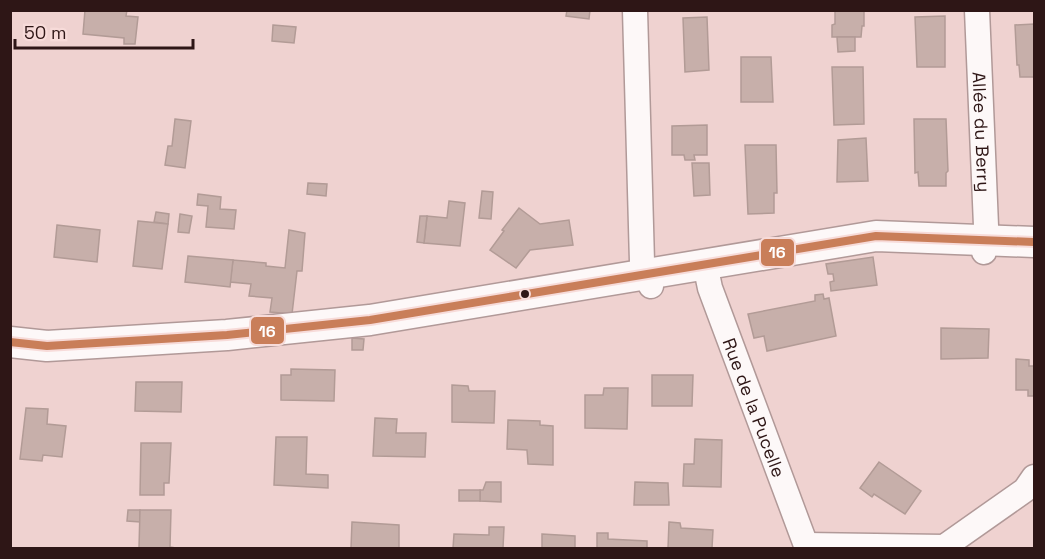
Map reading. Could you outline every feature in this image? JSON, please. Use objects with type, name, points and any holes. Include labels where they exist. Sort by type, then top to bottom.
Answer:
[{"type":"street","points":[[635,10],[642,262],[648,280]]},
{"type":"street","name":"Allée du Berry","points":[[976,10],[985,246]]},
{"type":"street","points":[[10,342],[47,346],[227,335],[370,320],[648,280],[705,264],[876,236],[985,246],[1035,242]]},
{"type":"street","name":"Rue de la Pucelle","points":[[705,264],[710,288],[807,547]]},
{"type":"street","points":[[807,547],[944,547],[1025,490],[1035,477]]},
{"type":"building","points":[[85,10],[127,10],[126,16],[138,17],[135,44],[124,44],[124,38],[83,34]]},
{"type":"building","points":[[567,10],[590,10],[589,19],[566,16]]},
{"type":"building","points":[[835,10],[864,10],[861,37],[832,37]]},
{"type":"building","points":[[945,16],[945,67],[917,67],[915,17]]},
{"type":"building","points":[[707,17],[709,70],[685,72],[683,18]]},
{"type":"building","points":[[1034,24],[1034,77],[1020,77],[1019,65],[1017,65],[1015,25]]},
{"type":"building","points":[[273,25],[296,27],[294,43],[272,41]]},
{"type":"building","points":[[837,37],[855,37],[855,51],[838,52]]},
{"type":"building","points":[[741,57],[771,57],[773,102],[741,102]]},
{"type":"building","points":[[832,67],[863,67],[864,124],[834,125]]},
{"type":"building","points":[[175,119],[191,121],[185,168],[165,165],[168,146],[172,146]]},
{"type":"building","points":[[914,119],[946,119],[948,171],[946,186],[919,186],[918,172],[915,173]]},
{"type":"building","points":[[707,125],[707,155],[694,155],[695,160],[685,160],[684,155],[672,155],[672,126]]},
{"type":"building","points":[[866,138],[868,181],[837,182],[838,140]]},
{"type":"building","points":[[745,145],[776,145],[777,193],[774,193],[774,213],[748,214]]},
{"type":"building","points":[[692,163],[709,163],[710,195],[694,196]]},
{"type":"building","points":[[308,183],[327,184],[326,196],[307,194]]},
{"type":"building","points":[[482,191],[493,192],[491,219],[479,218]]},
{"type":"building","points":[[198,194],[221,197],[220,209],[236,210],[234,229],[206,227],[208,206],[197,205]]},
{"type":"building","points":[[449,201],[465,203],[460,246],[424,243],[427,216],[447,218]]},
{"type":"building","points":[[519,208],[540,224],[569,220],[573,245],[530,250],[516,268],[490,250]]},
{"type":"building","points":[[156,212],[169,214],[168,224],[154,222]]},
{"type":"building","points":[[180,214],[192,216],[189,233],[178,232]]},
{"type":"building","points":[[420,216],[427,216],[424,243],[417,242]]},
{"type":"building","points":[[138,221],[168,224],[162,269],[133,266]]},
{"type":"building","points":[[57,225],[100,230],[97,262],[54,257]]},
{"type":"building","points":[[289,230],[305,233],[302,271],[297,271],[292,314],[270,312],[272,298],[249,296],[251,284],[230,282],[233,260],[266,263],[266,266],[285,268]]},
{"type":"building","points":[[188,256],[233,260],[230,287],[185,282]]},
{"type":"building","points":[[873,257],[877,285],[831,291],[830,282],[834,281],[833,274],[828,274],[826,264]]},
{"type":"building","points":[[823,294],[824,299],[829,298],[836,336],[767,351],[764,336],[754,338],[748,314],[815,301],[815,295]]},
{"type":"building","points":[[941,328],[989,329],[988,358],[941,359]]},
{"type":"building","points":[[352,338],[364,339],[363,350],[352,350]]},
{"type":"building","points":[[1016,359],[1029,360],[1029,366],[1034,366],[1034,396],[1028,396],[1028,390],[1016,390]]},
{"type":"building","points":[[291,369],[335,370],[334,401],[281,400],[281,375],[291,375]]},
{"type":"building","points":[[652,375],[693,375],[692,406],[652,406]]},
{"type":"building","points":[[136,382],[182,382],[181,412],[135,411]]},
{"type":"building","points":[[452,385],[468,386],[469,391],[495,391],[494,423],[452,422]]},
{"type":"building","points":[[604,388],[628,388],[627,429],[585,428],[585,395],[603,395]]},
{"type":"building","points":[[26,408],[48,409],[47,424],[66,426],[62,457],[43,455],[42,461],[20,459]]},
{"type":"building","points":[[375,418],[397,419],[396,433],[426,433],[425,457],[373,456]]},
{"type":"building","points":[[508,420],[540,421],[540,425],[553,426],[553,465],[528,464],[527,450],[507,449]]},
{"type":"building","points":[[276,437],[307,437],[306,474],[328,475],[328,488],[274,485]]},
{"type":"building","points":[[695,439],[722,440],[721,487],[683,486],[684,464],[694,464]]},
{"type":"building","points":[[141,443],[171,443],[169,483],[164,483],[164,495],[140,495]]},
{"type":"building","points":[[879,462],[921,491],[905,514],[874,494],[872,497],[860,488]]},
{"type":"building","points":[[486,482],[501,482],[501,502],[480,501],[480,490],[483,490]]},
{"type":"building","points":[[635,482],[668,483],[669,505],[634,505]]},
{"type":"building","points":[[459,490],[480,490],[480,501],[459,501]]},
{"type":"building","points":[[128,510],[140,510],[140,522],[127,521]]},
{"type":"building","points":[[140,510],[171,510],[170,547],[176,548],[139,548]]},
{"type":"building","points":[[352,522],[399,525],[399,548],[351,548]]},
{"type":"building","points":[[669,522],[680,523],[681,528],[713,530],[712,548],[668,548]]},
{"type":"building","points":[[489,527],[504,527],[503,548],[453,548],[454,534],[489,535]]},
{"type":"building","points":[[597,533],[608,533],[608,539],[647,541],[647,548],[597,548]]},
{"type":"building","points":[[542,534],[575,536],[575,548],[542,548]]},
{"type":"transit line","name":"16","points":[[10,342],[47,346],[227,335],[370,320],[876,236],[1034,242]]}]
